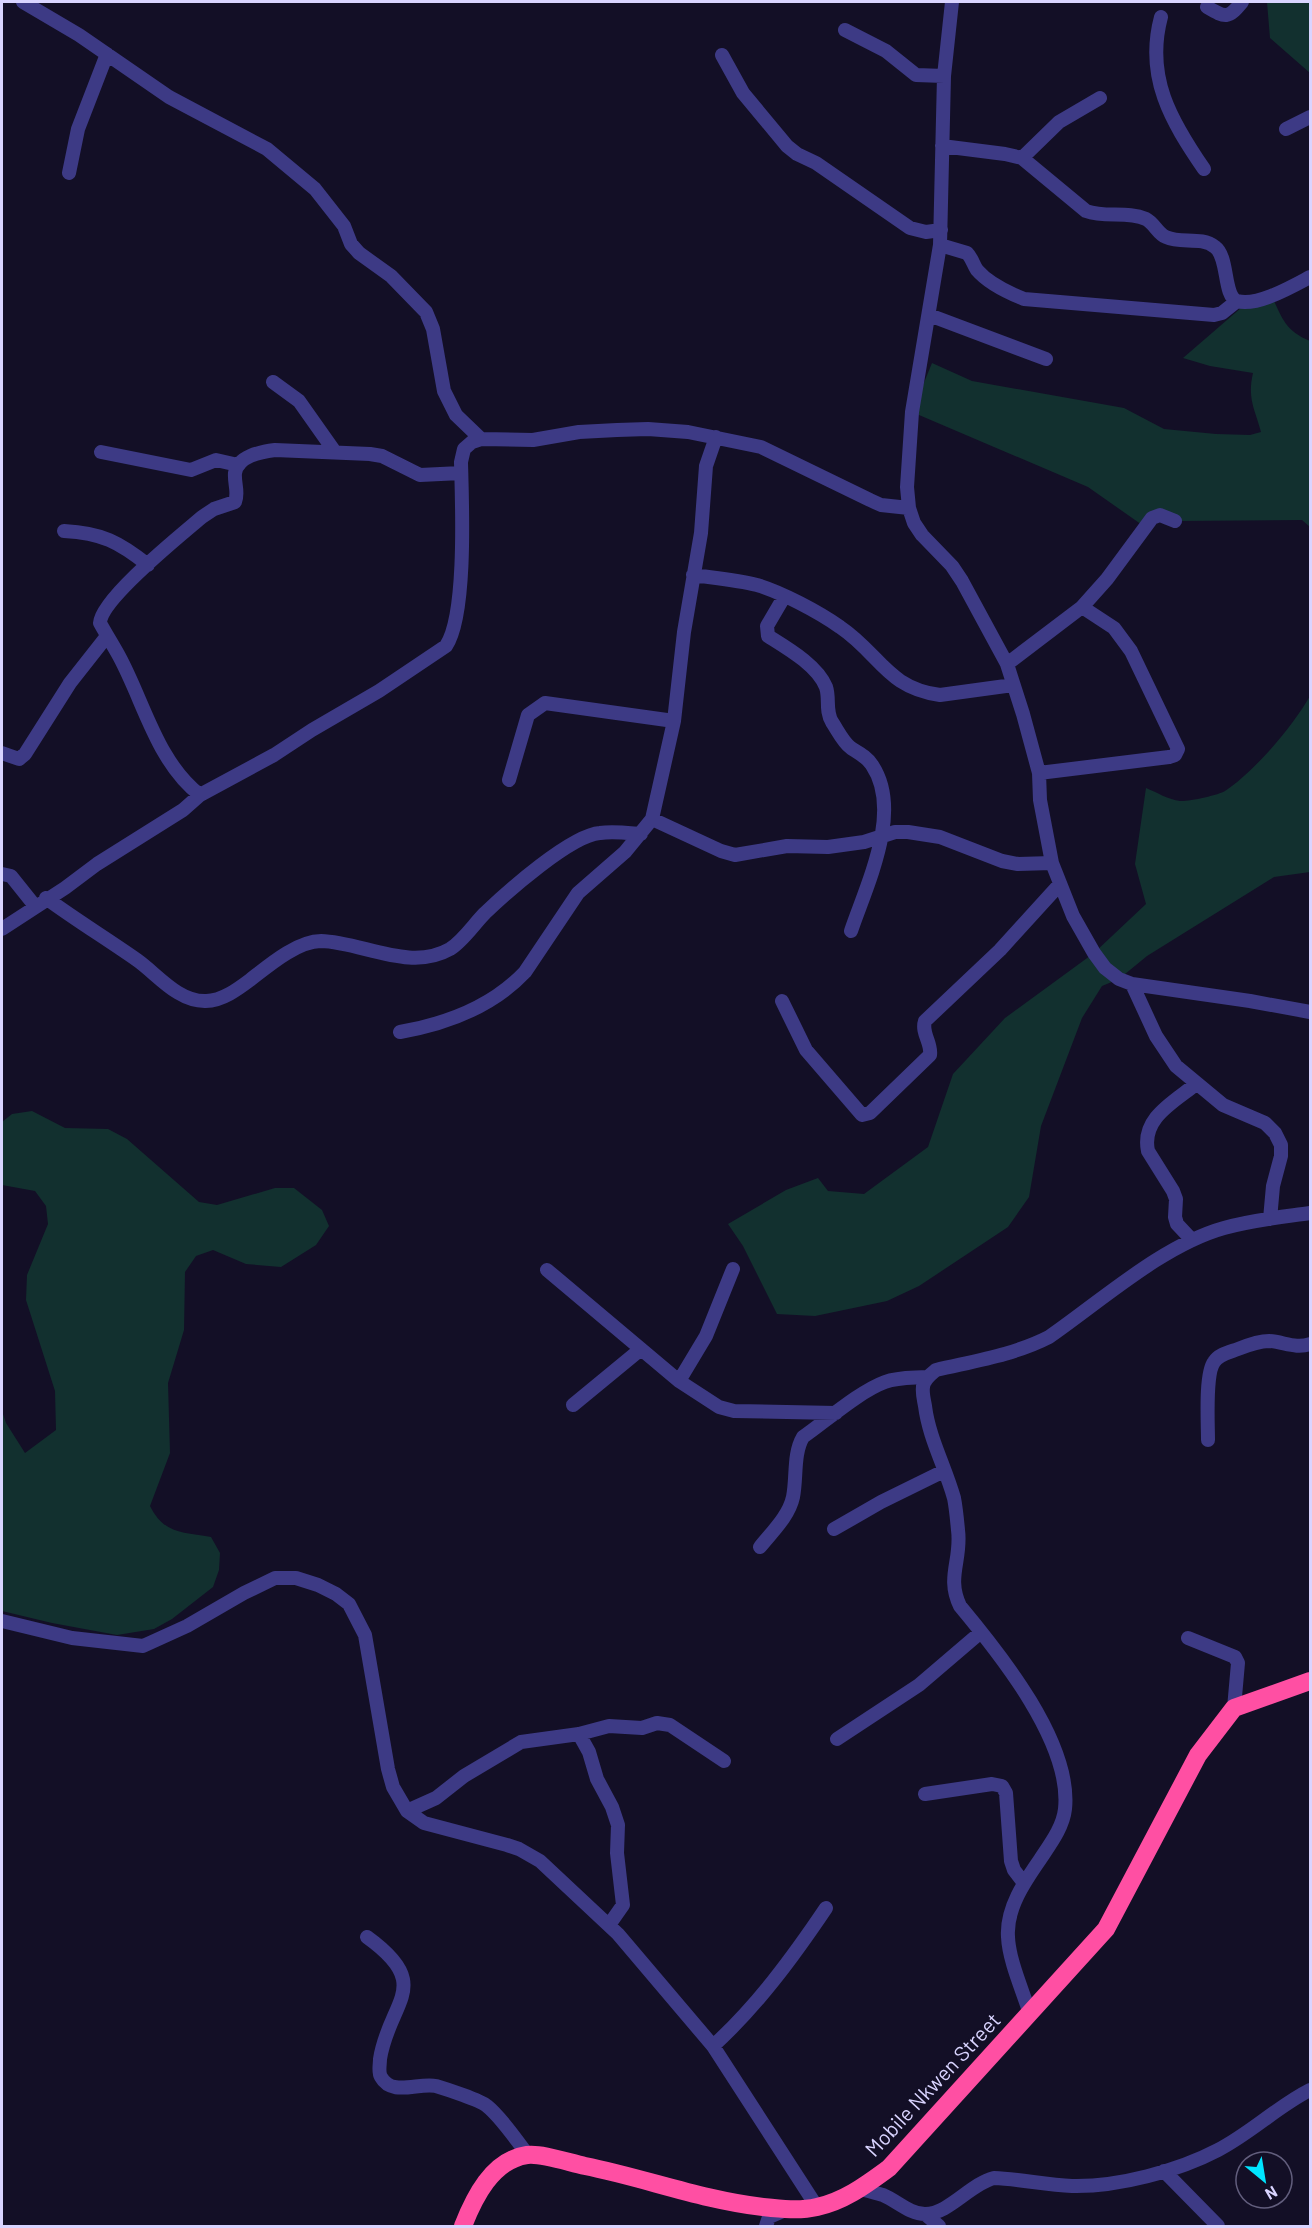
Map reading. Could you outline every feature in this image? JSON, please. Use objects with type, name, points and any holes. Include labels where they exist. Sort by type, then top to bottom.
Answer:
[{"type":"highway","points":[[1234,1708],[1311,1681]]},
{"type":"highway","name":"Mobile Nkwen Street","points":[[528,2155],[610,2171],[733,2204],[785,2210],[817,2207],[861,2189],[889,2168],[1107,1929],[1198,1755],[1234,1708]]},
{"type":"highway","points":[[463,2226],[482,2186],[513,2159],[528,2155]]},
{"type":"street","points":[[23,2],[79,35],[169,97],[267,148],[315,189],[344,226],[351,244],[359,254],[391,276],[426,312],[433,329],[444,391],[456,415],[481,439]]},
{"type":"street","points":[[952,2],[944,76],[940,244],[912,412],[907,487],[909,508],[922,535],[962,581],[1007,664],[1039,773],[1040,800],[1052,863],[1073,916],[1105,968],[1132,984],[1250,1000],[1311,1012]]},
{"type":"street","points":[[1207,7],[1222,16],[1227,16],[1232,14],[1242,2]]},
{"type":"street","points":[[1161,17],[1156,46],[1158,75],[1166,104],[1178,130],[1204,169]]},
{"type":"street","points":[[845,30],[886,51],[916,75],[944,76]]},
{"type":"street","points":[[69,173],[78,129],[107,54]]},
{"type":"street","points":[[722,55],[743,93],[767,124],[797,154],[816,163],[910,228],[926,232],[941,230]]},
{"type":"street","points":[[1022,158],[1059,122],[1100,98]]},
{"type":"street","points":[[1286,129],[1311,117]]},
{"type":"street","points":[[942,146],[1022,158],[1086,211],[1094,214],[1148,219],[1165,237],[1199,241],[1214,246],[1223,258],[1229,292],[1237,301],[1272,296],[1311,278]]},
{"type":"street","points":[[940,244],[967,253],[977,270],[1009,293],[1024,299],[1214,315],[1222,313],[1237,301]]},
{"type":"street","points":[[929,315],[1046,359]]},
{"type":"street","points":[[273,382],[299,401],[335,452]]},
{"type":"street","points":[[2,929],[97,864],[183,810],[200,795],[274,755],[379,691],[447,646],[453,637],[457,618],[462,553],[461,462],[464,449],[472,442],[481,439],[533,440],[579,432],[648,429],[688,432],[761,447],[881,505],[909,508]]},
{"type":"street","points":[[400,1032],[424,1028],[477,1008],[515,983],[525,972],[578,893],[625,852],[652,819],[674,721],[684,632],[701,533],[706,466],[716,437]]},
{"type":"street","points":[[200,795],[186,784],[176,770],[134,691],[119,656],[100,624],[100,617],[134,577],[202,517],[214,509],[235,502],[238,495],[235,474],[238,465],[260,452],[275,450],[382,456],[420,475],[461,473]]},
{"type":"street","points":[[101,452],[191,470],[216,460],[238,465]]},
{"type":"street","points":[[1007,664],[1082,607],[1107,579],[1152,518],[1160,515],[1175,521]]},
{"type":"street","points":[[64,531],[90,532],[126,547],[148,565]]},
{"type":"street","points":[[693,575],[759,586],[824,616],[868,650],[891,676],[905,686],[940,695],[1013,685]]},
{"type":"street","points":[[784,597],[767,626],[768,636],[803,659],[825,686],[827,707],[836,728],[849,747],[864,756],[873,766],[882,787],[885,804],[883,836],[851,931]]},
{"type":"street","points":[[1039,773],[1168,757],[1175,755],[1178,749],[1131,651],[1114,628],[1082,607]]},
{"type":"street","points":[[2,753],[19,759],[26,754],[70,683],[106,636]]},
{"type":"street","points":[[510,780],[528,715],[545,703],[674,721]]},
{"type":"street","points":[[652,819],[721,851],[735,855],[787,846],[864,842],[895,832],[922,833],[940,837],[1002,861],[1018,864],[1052,863]]},
{"type":"street","points":[[2,874],[11,876],[41,902],[138,961],[170,987],[191,999],[206,1001],[223,997],[238,989],[279,957],[317,941],[419,958],[436,955],[452,948],[502,897],[561,851],[588,835],[599,832],[641,834]]},
{"type":"street","points":[[782,1001],[806,1050],[862,1114],[870,1113],[930,1055],[931,1050],[923,1027],[925,1021],[1000,950],[1060,884]]},
{"type":"street","points":[[1132,984],[1164,1052],[1176,1066],[1223,1105],[1265,1124],[1275,1132],[1281,1145],[1281,1156],[1272,1192],[1270,1219]]},
{"type":"street","points":[[1192,1240],[1177,1224],[1176,1199],[1173,1191],[1148,1151],[1146,1142],[1149,1126],[1156,1117],[1196,1084]]},
{"type":"street","points":[[1029,2012],[1009,1948],[1010,1918],[1023,1883],[1060,1827],[1065,1810],[1062,1773],[1042,1724],[1020,1685],[960,1606],[954,1594],[952,1582],[958,1557],[959,1535],[954,1498],[927,1423],[922,1388],[927,1377],[936,1370],[1032,1346],[1049,1337],[1148,1266],[1192,1240],[1223,1228],[1311,1214]]},
{"type":"street","points":[[679,1381],[706,1336],[733,1269]]},
{"type":"street","points":[[547,1270],[679,1381],[719,1407],[734,1411],[836,1413]]},
{"type":"street","points":[[1208,1440],[1208,1392],[1211,1370],[1213,1362],[1220,1355],[1267,1341],[1294,1346],[1311,1344]]},
{"type":"street","points":[[573,1405],[641,1349]]},
{"type":"street","points":[[760,1547],[789,1510],[793,1497],[798,1445],[803,1437],[884,1382],[927,1377]]},
{"type":"street","points":[[834,1529],[881,1502],[944,1471]]},
{"type":"street","points":[[2,1621],[72,1638],[143,1646],[187,1626],[275,1578],[296,1578],[336,1594],[349,1604],[366,1635],[388,1769],[393,1787],[407,1811],[424,1823],[519,1849],[540,1861],[609,1925],[713,2046],[817,2207]]},
{"type":"street","points":[[837,1739],[919,1685],[981,1632]]},
{"type":"street","points":[[1188,1638],[1235,1656],[1238,1663],[1234,1708]]},
{"type":"street","points":[[407,1811],[436,1798],[464,1776],[521,1742],[579,1734],[609,1726],[642,1728],[657,1723],[670,1725],[724,1761]]},
{"type":"street","points":[[579,1734],[589,1752],[597,1779],[612,1807],[618,1825],[617,1854],[623,1905],[609,1925]]},
{"type":"street","points":[[925,1794],[992,1784],[1002,1786],[1006,1793],[1011,1861],[1023,1883]]},
{"type":"street","points":[[713,2046],[736,2025],[770,1985],[826,1908]]},
{"type":"street","points":[[367,1937],[394,1960],[405,1988],[402,2002],[391,2022],[382,2051],[379,2072],[381,2079],[398,2088],[435,2086],[486,2105],[528,2155]]},
{"type":"street","points":[[925,2214],[947,2206],[982,2181],[994,2178],[1071,2186],[1140,2179],[1216,2151],[1309,2094]]},
{"type":"street","points":[[1164,2171],[1218,2226]]},
{"type":"street","points":[[861,2189],[885,2196],[902,2206],[925,2214],[939,2226]]},
{"type":"street","points":[[766,2226],[770,2217],[785,2210]]},
{"type":"green space","points":[[1267,2],[1310,2],[1310,73],[1270,38]]},
{"type":"green space","points":[[1272,296],[1290,328],[1310,341],[1310,527],[1302,520],[1175,521],[1160,515],[1145,527],[1088,487],[912,412],[932,363],[972,381],[1124,408],[1164,429],[1216,434],[1250,435],[1261,432],[1251,397],[1253,373],[1210,366],[1183,358],[1249,301]]},
{"type":"green space","points":[[1310,696],[1310,872],[1274,877],[1147,956],[1119,979],[1102,986],[1082,1018],[1041,1126],[1029,1197],[1008,1227],[919,1286],[887,1301],[815,1316],[777,1314],[743,1246],[728,1224],[786,1190],[818,1178],[828,1191],[864,1194],[928,1147],[953,1074],[1005,1018],[1094,953],[1146,904],[1135,864],[1146,788],[1167,798],[1180,801],[1203,798],[1225,791],[1272,748],[1294,721]]},
{"type":"green space","points":[[32,1111],[65,1128],[108,1129],[127,1139],[199,1202],[217,1205],[275,1188],[294,1188],[322,1210],[329,1226],[316,1245],[281,1267],[246,1264],[213,1250],[196,1256],[185,1272],[184,1330],[168,1383],[170,1453],[150,1506],[161,1522],[168,1527],[211,1537],[220,1553],[219,1570],[213,1587],[172,1619],[154,1629],[117,1635],[2,1611],[2,1411],[6,1423],[25,1453],[56,1430],[55,1391],[26,1300],[27,1275],[48,1224],[46,1206],[35,1191],[2,1185],[2,1122],[12,1114]]}]
